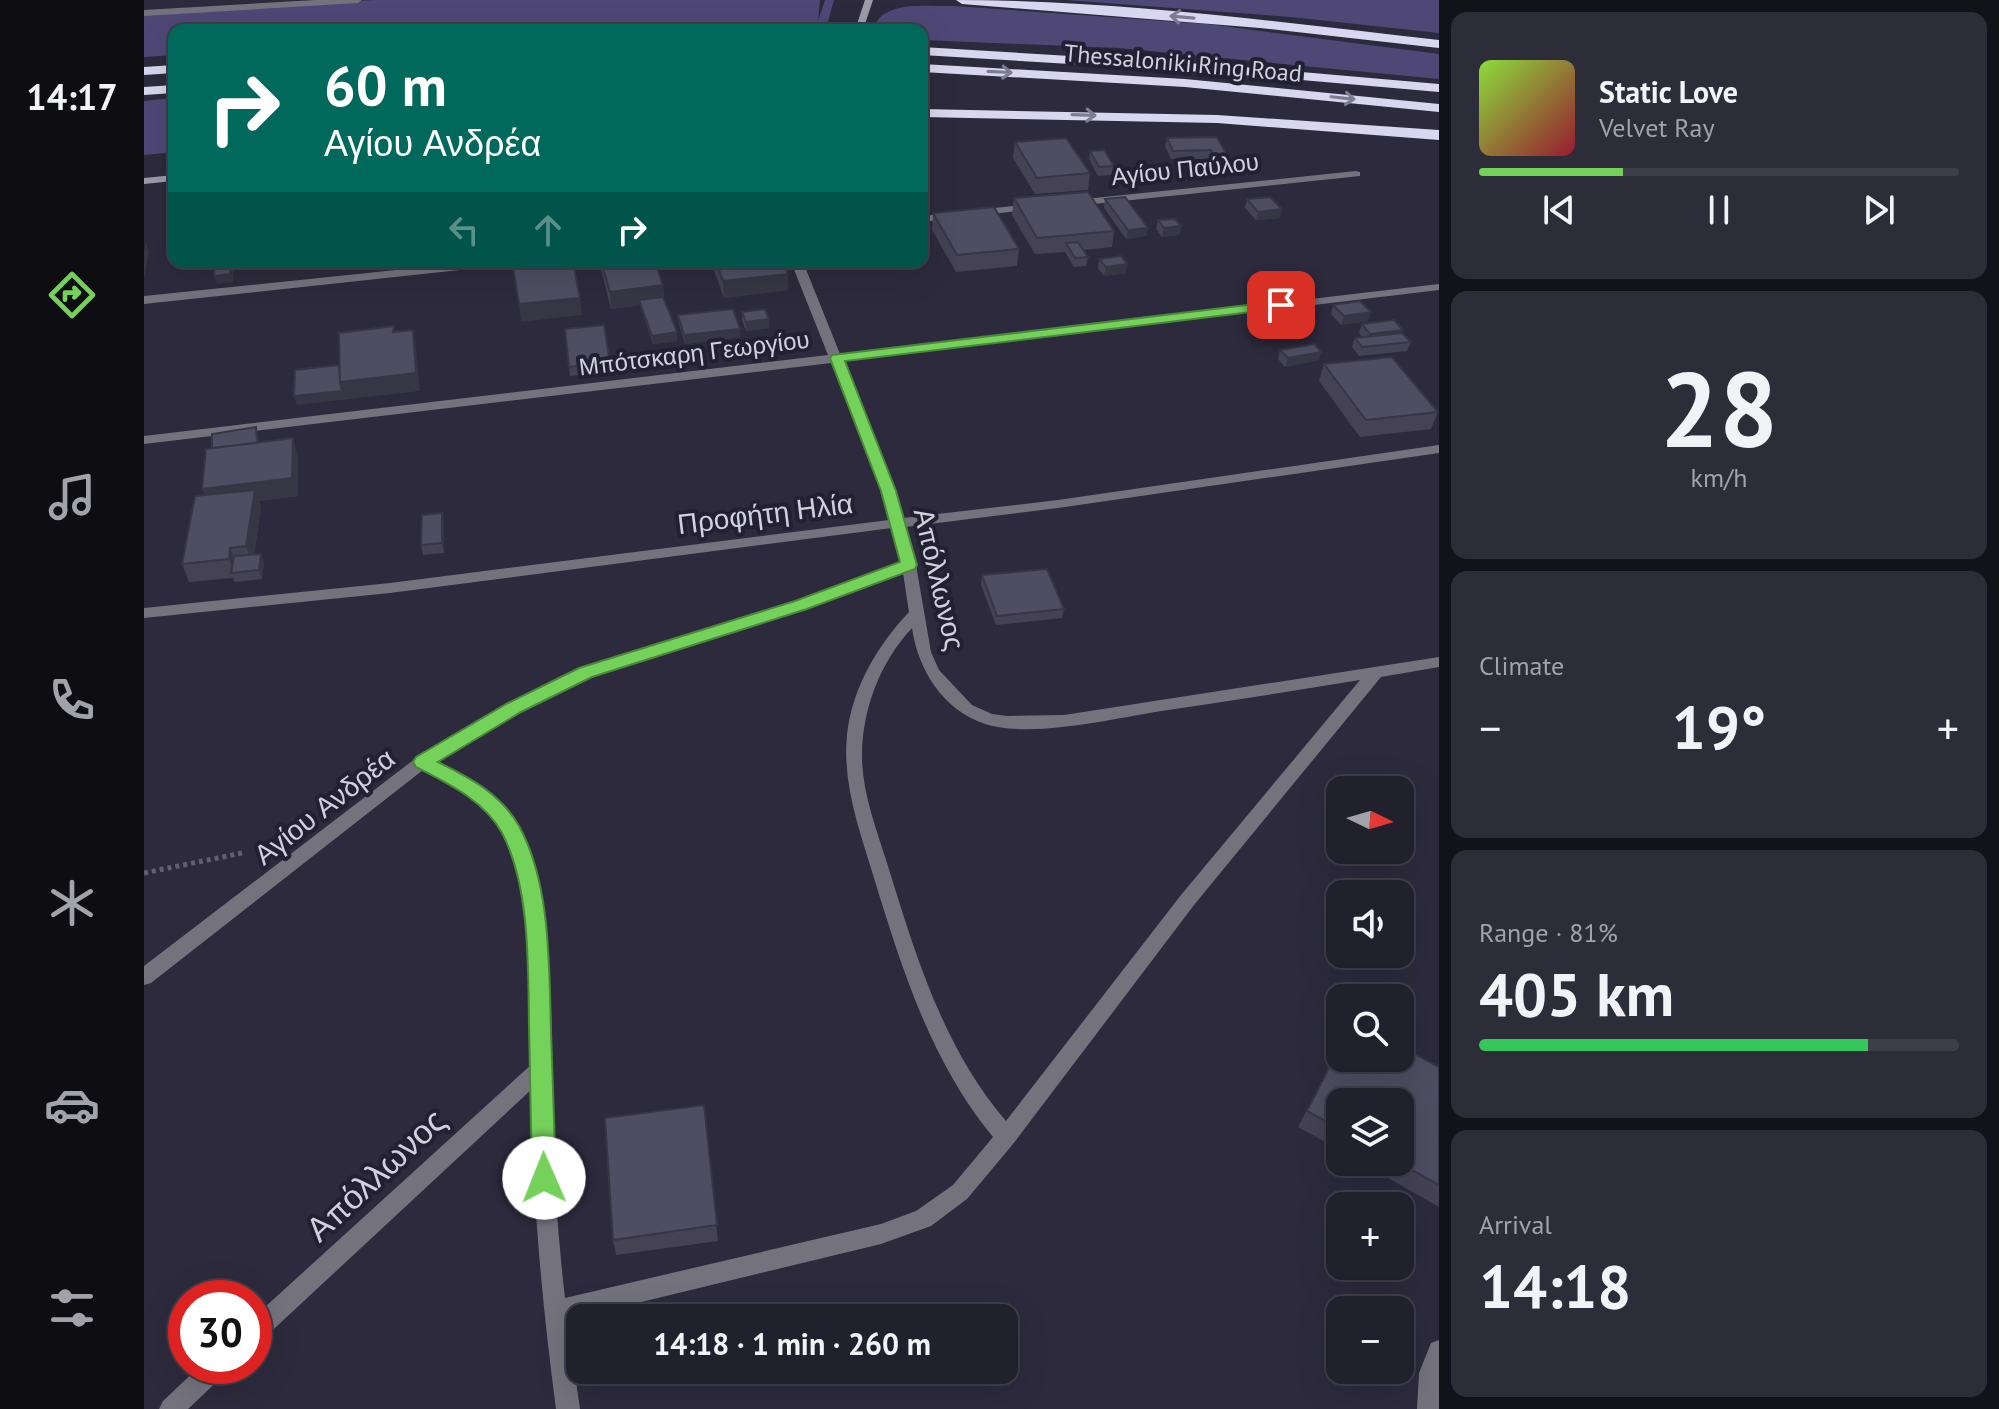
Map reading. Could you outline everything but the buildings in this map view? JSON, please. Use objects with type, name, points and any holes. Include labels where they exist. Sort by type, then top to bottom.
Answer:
[{"type":"highway","points":[[962,0],[1273,26],[1439,44]]},
{"type":"highway","name":"Thessaloniki Ring Road","points":[[928,51],[1220,69],[1439,88]]},
{"type":"highway","name":"Thessaloniki Ring Road","points":[[928,68],[1171,82],[1439,108]]},
{"type":"highway","points":[[144,71],[168,69]]},
{"type":"highway","points":[[144,91],[168,89]]},
{"type":"highway","points":[[928,113],[1201,118],[1439,135]]},
{"type":"street","points":[[144,13],[358,0]]},
{"type":"street","points":[[861,24],[869,0]]},
{"type":"street","name":"Αγίου Παύλου","points":[[1057,205],[1356,174]]},
{"type":"street","points":[[144,181],[168,179]]},
{"type":"street","points":[[928,218],[1042,206]]},
{"type":"street","points":[[144,300],[449,268]]},
{"type":"street","name":"Απόλλωνος","points":[[800,268],[837,358],[898,524],[909,565],[923,652],[932,673],[957,701],[978,715],[1007,722],[1064,721],[1377,671]]},
{"type":"street","name":"Μπότσκαρη Γεωργίου","points":[[144,440],[1439,287]]},
{"type":"street","name":"Προφήτη Ηλία","points":[[144,613],[390,588],[898,524],[1439,449]]},
{"type":"street","name":"Αγίου Ανδρέα","points":[[144,977],[422,762],[515,708],[585,673],[801,605],[909,565]]},
{"type":"street","points":[[917,613],[895,634],[876,665],[863,698],[852,753],[855,778],[913,972],[946,1054],[980,1110],[1006,1137]]},
{"type":"street","points":[[554,1312],[881,1234],[923,1219],[960,1192],[1295,766],[1377,671],[1439,662]]},
{"type":"street","points":[[422,762],[463,783],[491,804],[518,845],[525,868],[538,949],[544,1178],[554,1312],[568,1409]]},
{"type":"street","name":"Απόλλωνος","points":[[272,1315],[543,1066]]},
{"type":"street","points":[[1429,1409],[1431,1373],[1439,1351]]},
{"type":"street","points":[[171,1409],[198,1384]]},
{"type":"path","points":[[144,873],[252,851]]},
{"type":"shaded area","points":[[374,0],[820,0],[818,21],[825,0],[834,0],[827,24],[168,24],[168,55],[144,57],[144,11]]},
{"type":"shaded area","points":[[1066,0],[1439,0],[1439,33],[1291,17]]},
{"type":"shaded area","points":[[921,6],[1207,24],[1439,54],[1439,79],[1119,48],[928,40],[928,24],[875,24],[890,11]]},
{"type":"shaded area","points":[[168,99],[168,153],[144,155],[144,101]]},
{"type":"route","points":[[544,1178],[538,949],[525,868],[510,829],[491,804],[463,783],[422,762],[469,733],[585,673],[801,605],[909,565],[888,491],[837,358],[1281,305]]}]
